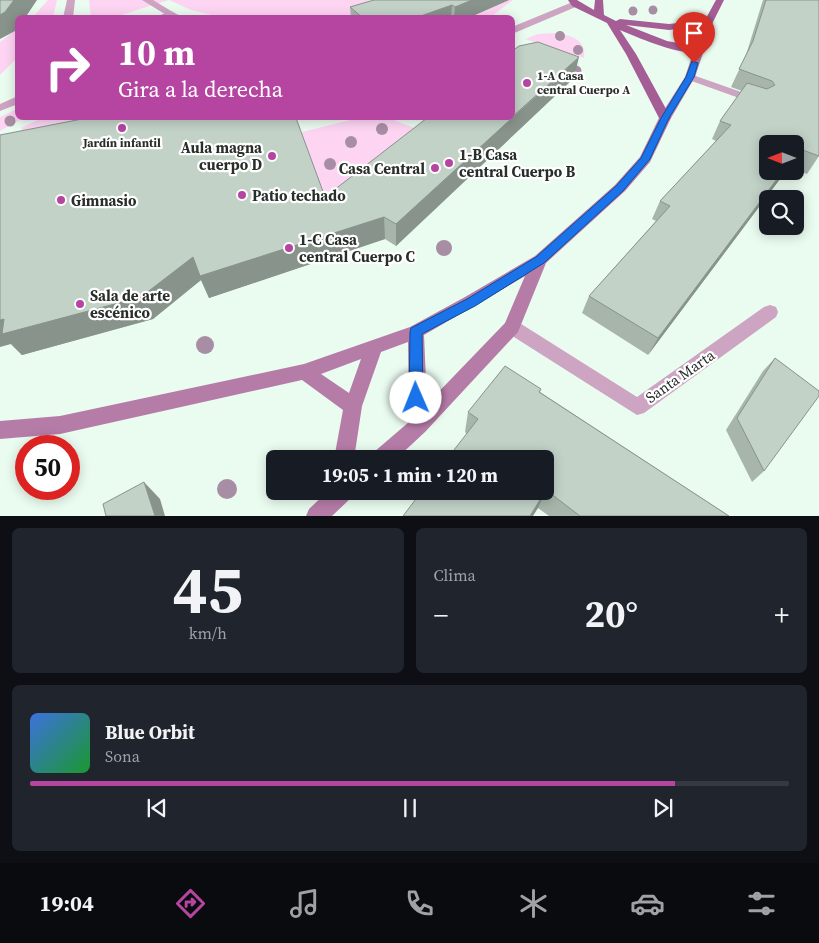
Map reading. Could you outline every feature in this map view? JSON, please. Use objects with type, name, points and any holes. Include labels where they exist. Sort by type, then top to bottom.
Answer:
[{"type":"main road","points":[[599,0],[599,15]]},
{"type":"main road","points":[[0,430],[60,425],[304,372],[416,332],[471,302],[540,260],[620,188],[646,159],[665,118],[690,77],[708,22],[720,0]]},
{"type":"main road","points":[[574,2],[632,34],[662,44],[698,50]]},
{"type":"main road","points":[[609,20],[669,27],[708,22]]},
{"type":"main road","points":[[609,20],[631,54],[665,118]]},
{"type":"main road","points":[[391,450],[418,426],[512,327],[540,260]]},
{"type":"main road","points":[[416,332],[418,426]]},
{"type":"main road","points":[[346,450],[354,406],[372,349]]},
{"type":"main road","points":[[304,372],[354,406]]},
{"type":"main road","points":[[316,516],[333,500]]},
{"type":"street","points":[[68,15],[71,0]]},
{"type":"street","points":[[146,0],[173,15]]},
{"type":"street","points":[[515,30],[574,2]]},
{"type":"street","points":[[690,77],[758,102]]},
{"type":"street","points":[[0,108],[15,100]]},
{"type":"street","name":"Santa Marta","points":[[512,327],[637,406],[770,312]]},
{"type":"shaded area","points":[[48,0],[57,0],[53,15],[35,15]]},
{"type":"shaded area","points":[[89,0],[169,0],[121,15],[91,15]]},
{"type":"shaded area","points":[[169,0],[513,0],[493,15],[212,15],[191,10]]},
{"type":"shaded area","points":[[15,31],[15,60],[0,75],[0,42]]},
{"type":"shaded area","points":[[556,33],[577,40],[583,46],[584,58],[525,39],[538,34]]},
{"type":"shaded area","points":[[15,110],[15,120],[20,120],[0,131],[0,117]]},
{"type":"shaded area","points":[[38,120],[91,120],[42,146],[21,128]]},
{"type":"shaded area","points":[[350,120],[394,120],[432,135],[326,215],[298,133]]},
{"type":"building","points":[[0,0],[14,0],[5,12],[0,15]]},
{"type":"building","points":[[374,0],[472,0],[455,7],[452,5],[424,15],[359,15],[350,7]]},
{"type":"building","points":[[766,0],[819,0],[819,156],[804,150],[804,135],[759,135],[759,180],[776,180],[769,190],[759,190],[759,203],[658,338],[589,296],[670,206],[660,201],[731,125],[720,121],[747,83],[767,89],[775,85],[772,81],[739,69],[753,41]]},
{"type":"building","points":[[538,42],[579,57],[515,114],[515,49],[519,46]]},
{"type":"building","points":[[77,120],[297,120],[325,197],[424,120],[510,120],[396,224],[384,217],[200,276],[193,257],[141,297],[2,334],[4,319],[0,320],[0,135]]},
{"type":"building","points":[[775,358],[819,391],[819,396],[764,471],[737,418]]},
{"type":"building","points":[[505,366],[541,389],[539,392],[729,516],[580,516],[554,496],[554,450],[454,450],[478,419],[468,412]]},
{"type":"building","points":[[144,482],[155,516],[106,516],[103,504]]},
{"type":"building","points":[[415,500],[540,500],[530,516],[403,516]]},
{"type":"place","name":"1-A Casa central Cuerpo A","points":[[527,83]]},
{"type":"place","name":"Jardín infantil","points":[[122,128]]},
{"type":"place","name":"Aula magna cuerpo D","points":[[272,156]]},
{"type":"place","name":"1-B Casa central Cuerpo B","points":[[449,163]]},
{"type":"place","name":"Casa Central","points":[[435,168]]},
{"type":"place","name":"Patio techado","points":[[242,195]]},
{"type":"place","name":"Gimnasio","points":[[61,200]]},
{"type":"place","name":"1-C Casa central Cuerpo C","points":[[289,248]]},
{"type":"place","name":"Sala de arte escénico","points":[[80,304]]},
{"type":"route","points":[[416,398],[416,332],[471,302],[540,260],[620,188],[646,159],[665,118],[690,77],[694,63]]}]
